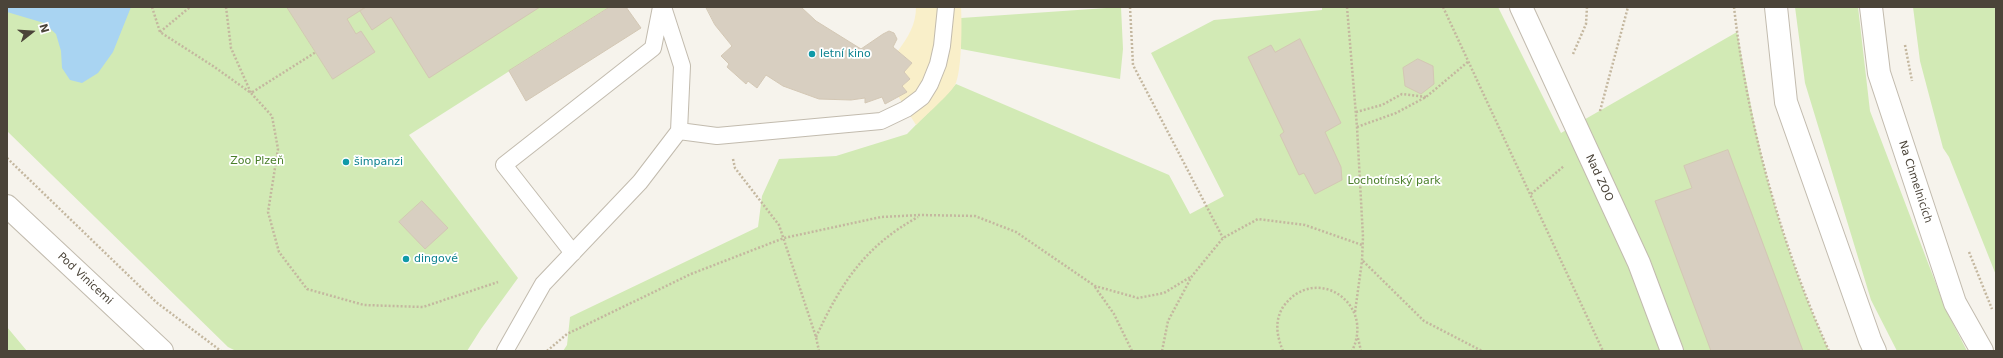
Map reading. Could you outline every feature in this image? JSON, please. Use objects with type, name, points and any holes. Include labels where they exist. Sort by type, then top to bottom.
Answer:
[{"type":"street","name":"Nad ZOO","points":[[1521,7],[1639,263],[1672,351]]},
{"type":"street","points":[[1776,7],[1786,102],[1875,351]]},
{"type":"street","name":"Na Chmelnicích","points":[[1871,7],[1879,73],[1955,303],[1982,351]]},
{"type":"street","name":"Pod Vinicemi","points":[[7,206],[162,351]]},
{"type":"lane","points":[[505,351],[543,284],[640,182],[679,131],[682,66],[662,7]]},
{"type":"lane","points":[[573,253],[504,165],[653,48],[662,7]]},
{"type":"lane","points":[[679,131],[717,136],[881,121],[906,109],[922,97],[930,84],[938,64],[942,46],[946,7]]},
{"type":"path","points":[[152,7],[160,32],[213,66],[251,94],[272,116],[278,149],[268,212],[279,252],[307,289],[364,304],[423,307],[498,282]]},
{"type":"path","points":[[160,32],[190,7]]},
{"type":"path","points":[[226,7],[231,48],[251,94]]},
{"type":"path","points":[[1130,7],[1133,65],[1223,238]]},
{"type":"path","points":[[1347,7],[1357,127],[1362,245],[1362,260],[1355,312]]},
{"type":"path","points":[[1443,7],[1603,351]]},
{"type":"path","points":[[1556,84],[1576,48],[1586,24],[1586,7]]},
{"type":"path","points":[[1600,112],[1628,7]]},
{"type":"path","points":[[1734,7],[1739,51],[1762,158],[1786,238],[1828,351]]},
{"type":"path","points":[[251,94],[316,52]]},
{"type":"path","points":[[1357,127],[1396,113],[1426,97],[1469,61]]},
{"type":"path","points":[[1356,112],[1382,105],[1402,94],[1426,97]]},
{"type":"path","points":[[729,134],[735,168],[779,226],[784,238],[816,337],[819,351]]},
{"type":"path","points":[[1530,194],[1552,178],[1585,146]]},
{"type":"path","points":[[7,158],[156,302],[221,351]]},
{"type":"path","points":[[547,351],[566,334],[692,274],[784,238],[881,217],[920,215],[975,216],[1016,232],[1095,286],[1138,298],[1164,292],[1192,276]]},
{"type":"path","points":[[816,337],[829,310],[847,280],[870,252],[894,230],[920,215]]},
{"type":"path","points":[[1162,351],[1168,320],[1192,276],[1223,238],[1258,219],[1305,225],[1362,245]]},
{"type":"path","points":[[1362,260],[1424,321],[1482,351]]},
{"type":"path","points":[[1095,286],[1114,314],[1132,351]]},
{"type":"path","points":[[1283,351],[1278,338],[1277,325],[1284,306],[1298,293],[1311,288],[1324,288],[1331,290],[1337,292],[1348,300],[1355,312],[1361,351]]},
{"type":"path","points":[[1352,351],[1358,338]]},
{"type":"green space","name":"Zoo Plzeň","points":[[7,7],[610,7],[409,135],[518,278],[467,351],[236,351],[228,347],[7,131]]},
{"type":"green space","points":[[1121,7],[1123,49],[1120,79],[961,49],[961,18]]},
{"type":"green space","name":"Lochotínský park","points":[[1322,7],[1498,7],[1561,133],[1737,32],[1758,142],[1775,207],[1809,304],[1829,351],[563,351],[567,345],[570,317],[758,227],[762,196],[779,159],[836,156],[907,134],[956,84],[1169,175],[1190,214],[1224,196],[1151,53],[1214,20],[1322,10]]},
{"type":"green space","points":[[1795,7],[1858,7],[1870,111],[1946,310],[1967,351],[1897,351],[1871,300],[1805,83]]},
{"type":"green space","points":[[1913,7],[1996,7],[1996,275],[1949,157],[1943,148],[1920,61]]},
{"type":"green space","points":[[7,327],[27,351],[7,351]]},
{"type":"sand","points":[[916,7],[961,7],[961,47],[959,70],[955,85],[916,125],[898,96],[906,92],[902,86],[910,79],[904,72],[912,63],[898,51],[911,30],[915,20]]},
{"type":"water","points":[[7,7],[131,7],[113,52],[98,73],[82,83],[70,80],[62,68],[61,51],[56,34],[44,23],[7,12]]},
{"type":"building","points":[[287,7],[366,7],[347,19],[356,34],[361,31],[375,52],[333,79]]},
{"type":"building","points":[[366,7],[540,7],[429,78],[391,17],[372,30],[360,11]]},
{"type":"building","points":[[610,7],[626,7],[641,28],[526,101],[509,71]]},
{"type":"building","name":"letní kino","points":[[706,7],[801,7],[816,21],[861,49],[889,31],[894,33],[897,39],[893,47],[912,63],[904,72],[910,79],[902,86],[907,92],[885,104],[882,97],[865,103],[865,98],[851,100],[819,99],[783,86],[766,75],[757,88],[748,81],[746,84],[727,67],[729,64],[721,56],[732,46],[715,25]]},
{"type":"building","points":[[1300,39],[1341,123],[1325,132],[1341,167],[1342,180],[1315,194],[1304,173],[1299,175],[1280,135],[1284,132],[1248,57],[1271,45],[1275,52]]},
{"type":"building","points":[[1418,59],[1433,66],[1434,84],[1421,94],[1405,86],[1403,68]]},
{"type":"building","points":[[1728,150],[1803,351],[1711,351],[1655,201],[1692,188],[1684,166]]},
{"type":"building","points":[[422,201],[448,228],[425,249],[399,222]]},
{"type":"place","name":"letní kino","points":[[812,54]]},
{"type":"place","name":"šimpanzi","points":[[346,162]]},
{"type":"place","name":"dingové","points":[[406,259]]}]
